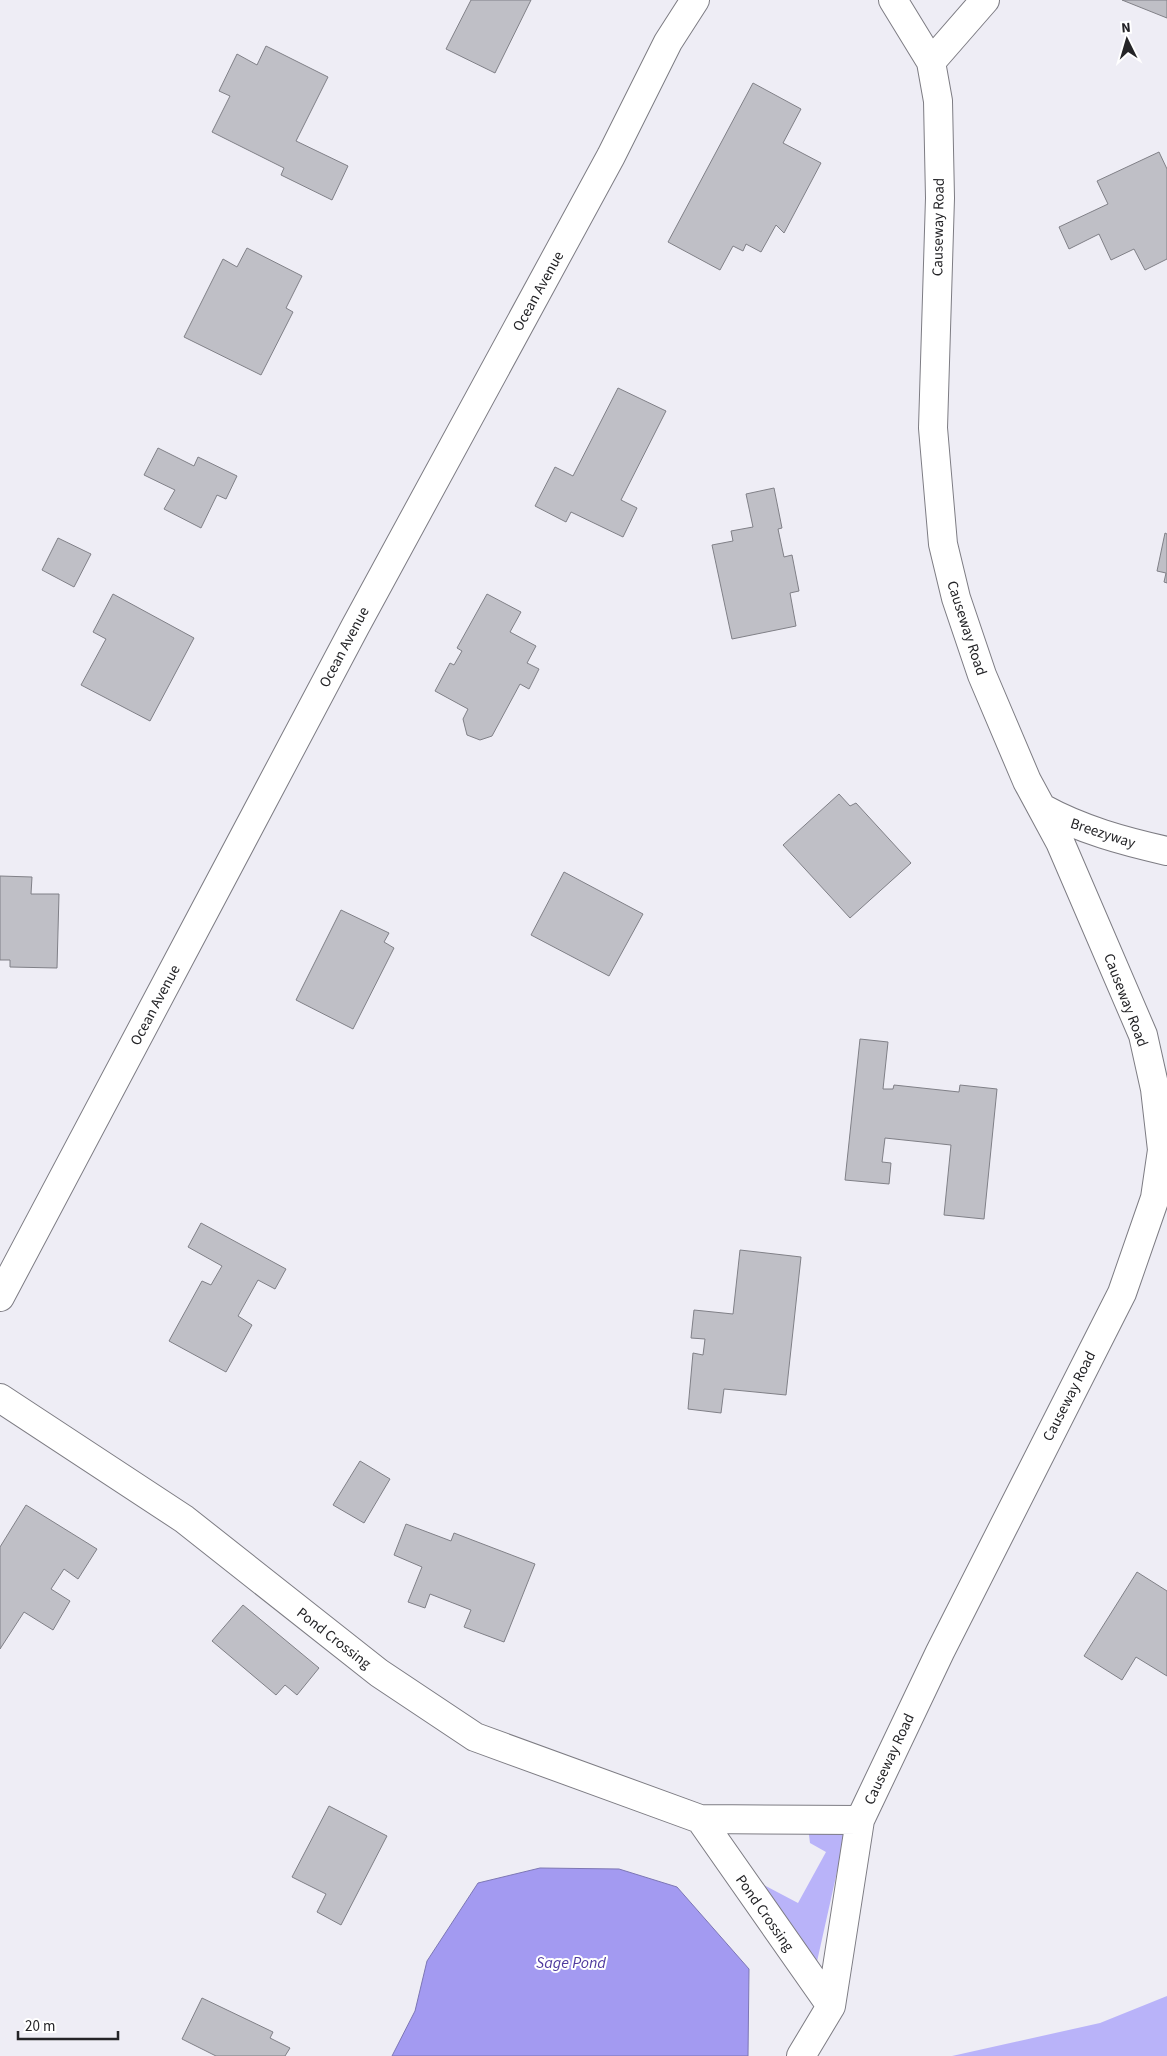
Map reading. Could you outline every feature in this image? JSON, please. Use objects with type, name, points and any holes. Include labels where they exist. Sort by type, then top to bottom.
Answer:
[{"type":"street","name":"Ocean Avenue","points":[[0,1297],[355,627],[611,156],[668,42],[695,0]]},
{"type":"street","name":"Causeway Road","points":[[801,2056],[831,2006],[860,1820],[940,1652],[1122,1293],[1155,1198],[1162,1150],[1155,1089],[1143,1036],[1060,842],[1027,781],[982,675],[956,598],[943,544],[934,428],[940,198],[938,101],[932,62],[893,0]]},
{"type":"street","points":[[932,62],[985,0]]},
{"type":"street","name":"Breezyway","points":[[1042,808],[1060,818],[1116,840],[1167,851]]},
{"type":"street","name":"Pond Crossing","points":[[0,1398],[184,1520],[378,1673],[475,1737],[700,1819],[860,1820]]},
{"type":"street","name":"Pond Crossing","points":[[700,1819],[831,2006]]},
{"type":"shaded area","points":[[808,1827],[847,1827],[816,1966],[760,1883],[798,1903],[826,1852],[810,1843]]},
{"type":"shaded area","points":[[1167,1996],[1167,2056],[952,2056],[1100,2023]]},
{"type":"water","name":"Sage Pond","points":[[540,1868],[619,1869],[677,1887],[749,1969],[748,2056],[392,2056],[415,2011],[427,1961],[478,1883]]},
{"type":"building","points":[[471,0],[531,0],[495,73],[446,49]]},
{"type":"building","points":[[1122,0],[1167,0],[1167,18]]},
{"type":"building","points":[[266,46],[328,77],[296,141],[348,166],[332,200],[281,175],[284,168],[212,132],[230,96],[219,91],[237,54],[257,65]]},
{"type":"building","points":[[753,83],[801,109],[783,143],[821,163],[784,233],[776,225],[761,252],[746,244],[743,251],[733,246],[720,270],[668,242]]},
{"type":"building","points":[[1159,152],[1167,169],[1167,259],[1145,270],[1134,249],[1111,260],[1099,234],[1069,249],[1059,227],[1108,204],[1097,181]]},
{"type":"building","points":[[247,248],[302,276],[286,308],[293,312],[261,375],[184,337],[223,259],[237,267]]},
{"type":"building","points":[[618,388],[666,411],[621,500],[637,508],[623,537],[571,512],[566,522],[535,506],[555,467],[573,476]]},
{"type":"building","points":[[158,448],[194,466],[198,457],[237,476],[226,499],[217,495],[201,528],[164,509],[175,490],[144,475]]},
{"type":"building","points":[[774,488],[782,528],[778,529],[784,557],[792,555],[799,591],[790,593],[796,626],[732,639],[712,545],[733,541],[731,531],[753,527],[746,494]]},
{"type":"building","points":[[1165,533],[1167,534],[1167,583],[1164,582],[1166,573],[1157,571]]},
{"type":"building","points":[[58,538],[91,554],[74,587],[42,570]]},
{"type":"building","points":[[113,594],[194,638],[150,721],[81,685],[106,639],[93,632]]},
{"type":"building","points":[[487,594],[521,612],[510,632],[536,646],[527,663],[539,669],[529,689],[520,684],[492,736],[480,740],[467,735],[463,719],[468,709],[435,691],[450,663],[454,665],[462,651],[457,648]]},
{"type":"building","points":[[839,794],[850,806],[856,803],[911,863],[850,918],[783,845]]},
{"type":"building","points":[[564,872],[643,914],[609,976],[531,935]]},
{"type":"building","points":[[0,876],[32,877],[31,894],[59,894],[57,968],[10,967],[10,960],[0,960]]},
{"type":"building","points":[[341,910],[389,933],[384,942],[394,948],[353,1029],[296,1000]]},
{"type":"building","points":[[860,1039],[888,1042],[883,1089],[893,1089],[894,1085],[959,1092],[960,1085],[997,1089],[984,1219],[944,1215],[951,1145],[885,1138],[882,1162],[891,1163],[889,1184],[845,1180]]},
{"type":"building","points":[[201,1223],[286,1269],[275,1289],[258,1280],[238,1316],[252,1325],[226,1372],[169,1341],[202,1281],[211,1285],[222,1266],[188,1247]]},
{"type":"building","points":[[740,1250],[801,1257],[786,1395],[724,1389],[721,1413],[688,1409],[693,1353],[703,1355],[705,1339],[691,1338],[694,1310],[733,1314]]},
{"type":"building","points":[[360,1461],[390,1479],[364,1523],[333,1505]]},
{"type":"building","points":[[26,1505],[97,1549],[78,1579],[64,1569],[51,1589],[70,1601],[53,1630],[24,1612],[0,1649],[0,1547]]},
{"type":"building","points":[[406,1524],[451,1541],[454,1533],[535,1564],[504,1642],[464,1627],[471,1610],[430,1594],[425,1608],[408,1602],[422,1567],[394,1555]]},
{"type":"building","points":[[1137,1572],[1167,1591],[1167,1676],[1136,1657],[1122,1680],[1084,1656]]},
{"type":"building","points":[[243,1605],[319,1668],[297,1695],[285,1685],[276,1695],[212,1641]]},
{"type":"building","points":[[329,1806],[387,1836],[341,1925],[317,1912],[326,1894],[292,1877]]},
{"type":"building","points":[[202,1998],[273,2032],[270,2038],[290,2048],[285,2056],[216,2056],[182,2039]]}]
